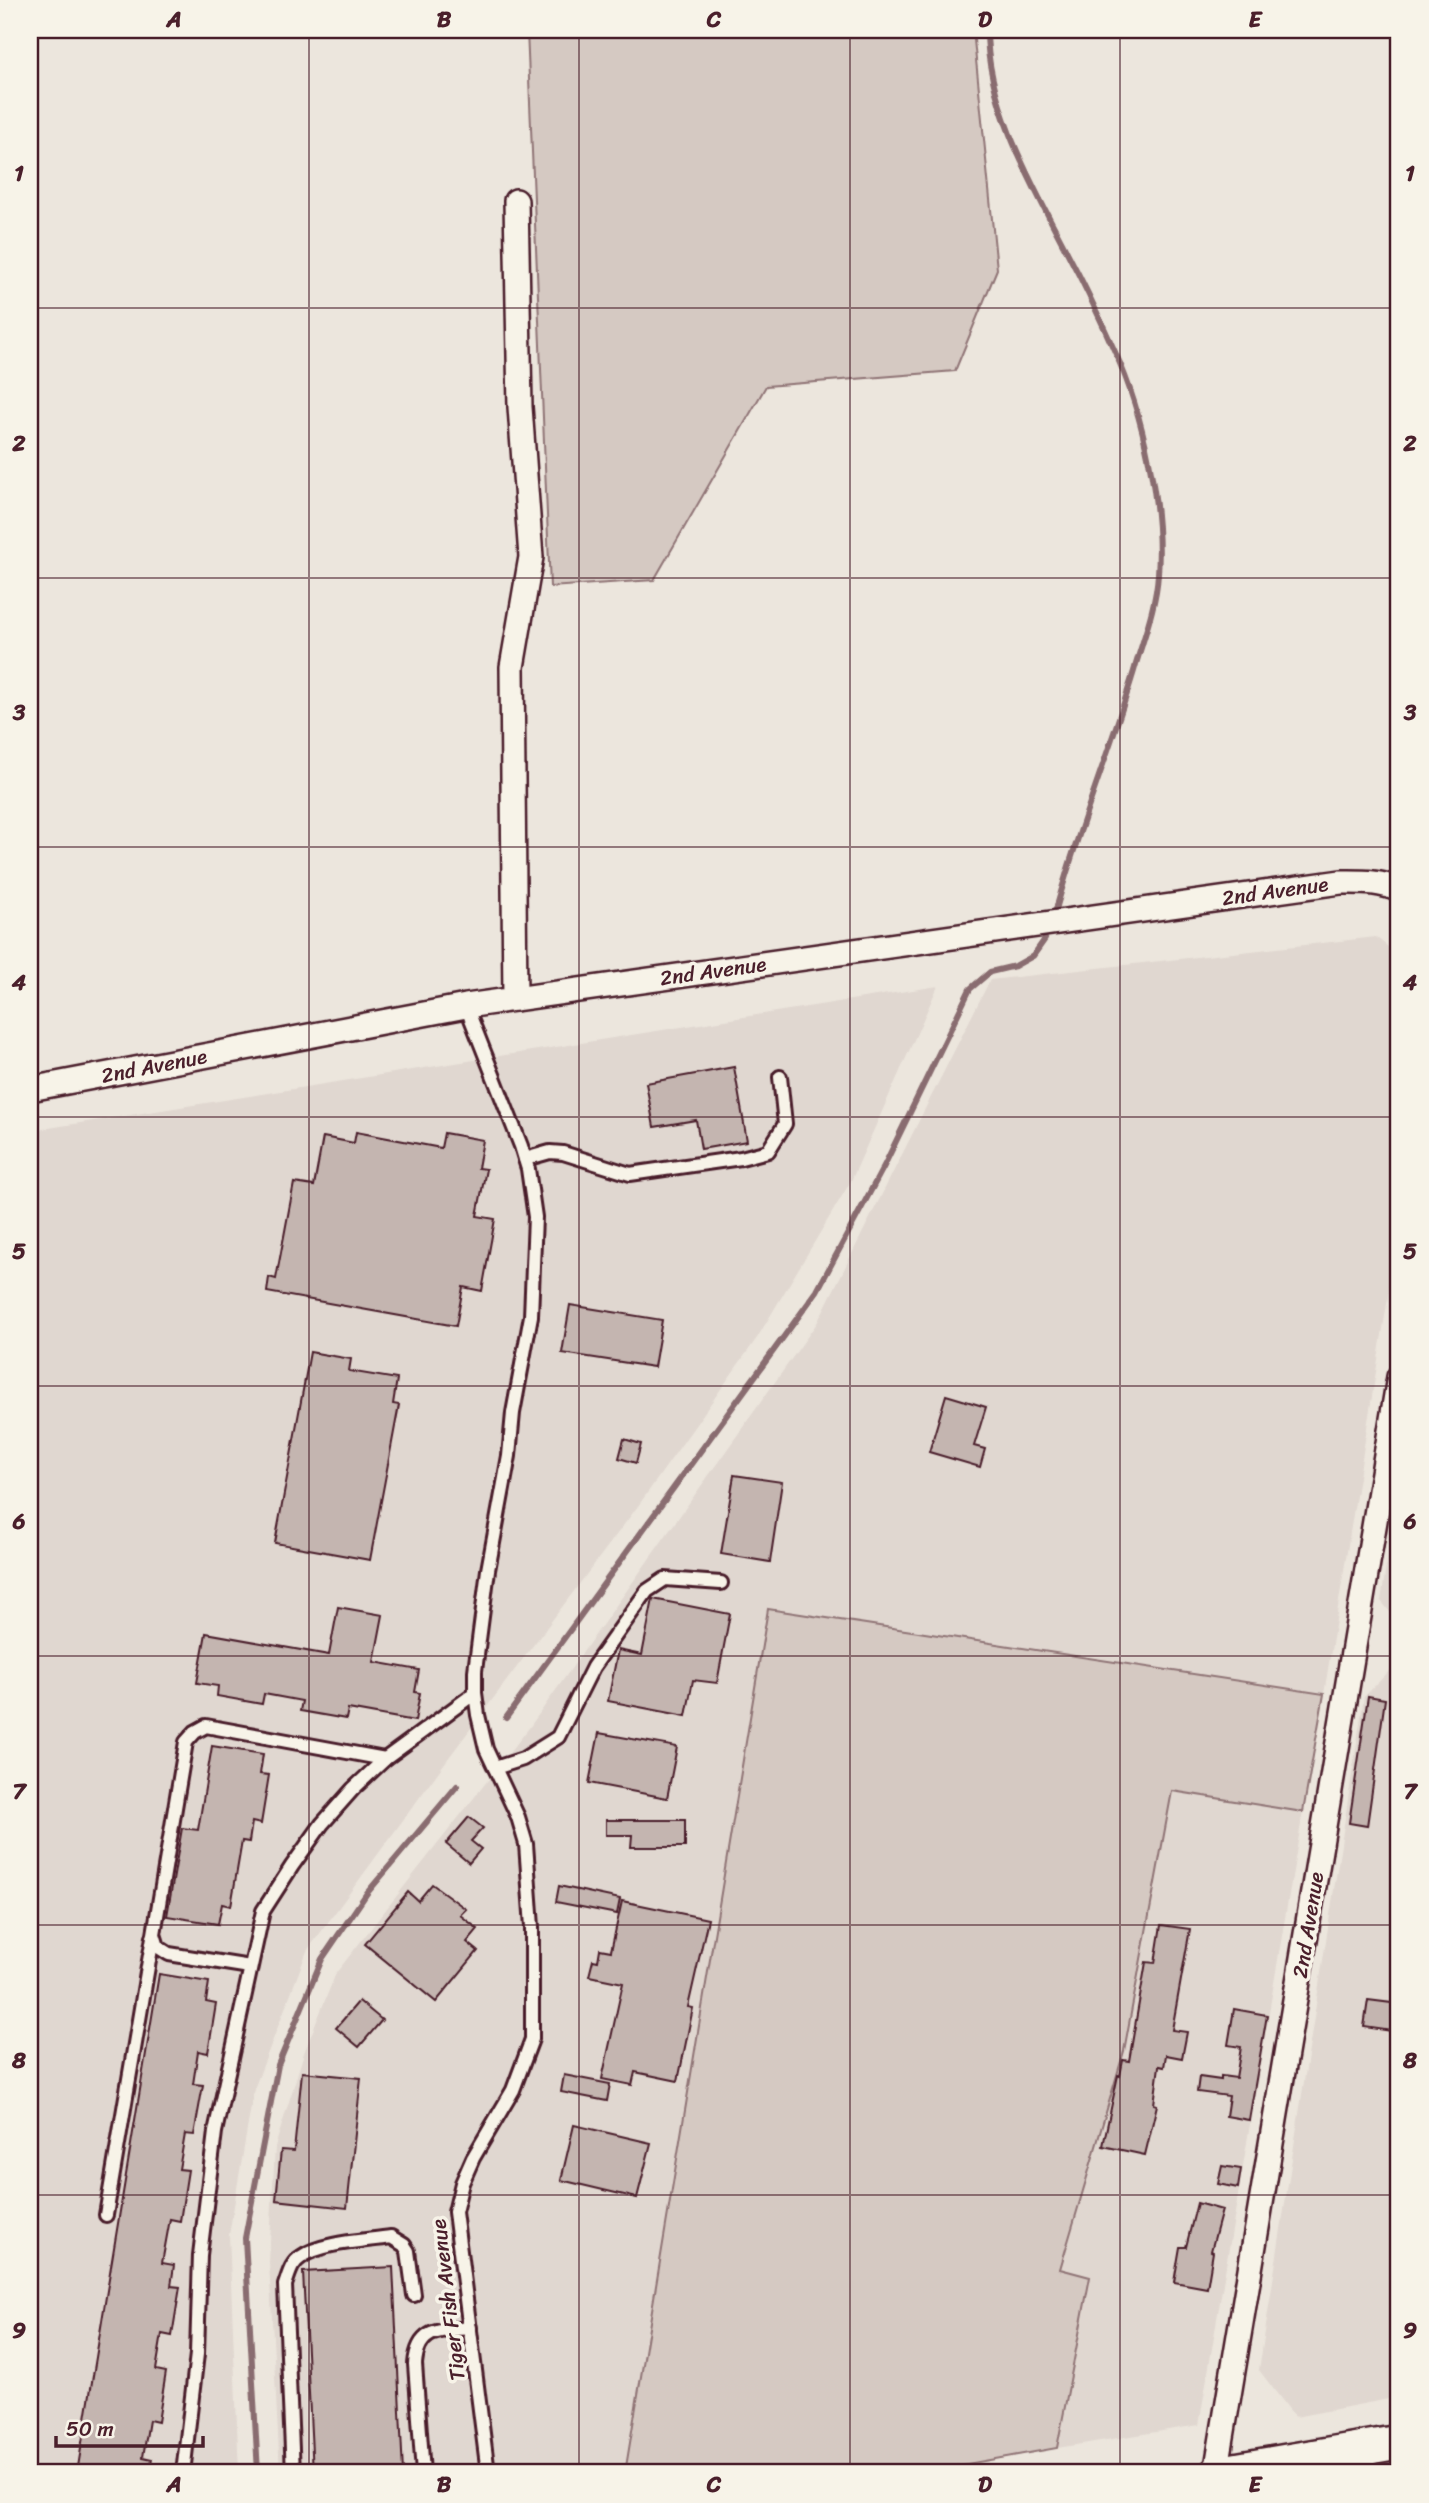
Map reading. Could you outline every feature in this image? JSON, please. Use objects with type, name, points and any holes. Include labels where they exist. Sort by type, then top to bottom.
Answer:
[{"type":"main road","points":[[1217,2473],[1399,2442]]},
{"type":"street","points":[[516,201],[520,407],[530,557],[512,667],[516,999]]},
{"type":"street","name":"2nd Avenue","points":[[30,1089],[466,1006],[1341,882],[1366,881],[1389,885],[1399,890]]},
{"type":"street","name":"2nd Avenue","points":[[1217,2473],[1399,1377]]},
{"type":"lane","name":"Tiger Fish Avenue","points":[[466,1006],[510,1113],[525,1159],[535,1217],[531,1316],[488,1570],[475,1671],[478,1715],[486,1749],[518,1817],[526,1844],[532,1927],[532,2039],[513,2090],[473,2158],[462,2183],[455,2212],[488,2473]]},
{"type":"lane","points":[[525,1159],[550,1152],[563,1153],[630,1174],[741,1158],[768,1151],[785,1124],[780,1077]]},
{"type":"lane","points":[[495,1768],[523,1759],[558,1737],[593,1667],[647,1591],[664,1579],[721,1583]]},
{"type":"lane","points":[[183,2473],[197,2354],[200,2255],[215,2132],[264,1911],[292,1866],[353,1789],[385,1759],[475,1693]]},
{"type":"lane","points":[[106,2215],[186,1742],[195,1732],[206,1726],[385,1759]]},
{"type":"lane","points":[[153,1934],[158,1947],[169,1954],[250,1967]]},
{"type":"lane","points":[[293,2473],[285,2285],[290,2269],[300,2257],[318,2249],[391,2237],[408,2251],[414,2295]]},
{"type":"lane","points":[[423,2473],[416,2348],[427,2336],[470,2328]]},
{"type":"shaded area","points":[[527,30],[973,30],[997,269],[955,371],[766,386],[654,580],[550,587]]},
{"type":"shaded area","points":[[1376,937],[1399,956],[1399,1229],[1324,1694],[769,1609],[625,2473],[280,2473],[269,2262],[275,2147],[304,2053],[336,1973],[529,1728],[817,1323],[990,980]]},
{"type":"shaded area","points":[[938,986],[851,1181],[757,1338],[638,1506],[307,1951],[254,2089],[229,2235],[239,2473],[30,2473],[30,1131]]},
{"type":"shaded area","points":[[1399,1480],[1399,1623],[1381,1601]]},
{"type":"shaded area","points":[[768,1609],[1324,1694],[1303,1812],[1172,1791],[1124,2051],[1060,2269],[1090,2277],[1057,2448],[917,2473],[625,2473]]},
{"type":"shaded area","points":[[1399,1661],[1399,2397],[1295,2417],[1259,2370],[1364,1697]]},
{"type":"shaded area","points":[[1172,1791],[1303,1812],[1199,2425],[1057,2448],[1089,2277],[1060,2269],[1124,2051]]},
{"type":"building","points":[[734,1067],[747,1141],[701,1149],[696,1120],[654,1127],[646,1083]]},
{"type":"building","points":[[356,1132],[441,1148],[444,1133],[483,1140],[478,1168],[486,1169],[477,1216],[495,1219],[482,1291],[463,1287],[456,1326],[267,1292],[269,1277],[276,1279],[294,1183],[314,1186],[323,1137],[354,1143]]},
{"type":"building","points":[[570,1305],[662,1320],[654,1367],[562,1353]]},
{"type":"building","points":[[310,1352],[351,1359],[349,1371],[397,1379],[393,1404],[399,1405],[370,1560],[275,1543]]},
{"type":"building","points":[[946,1395],[986,1407],[974,1446],[985,1449],[980,1467],[929,1452]]},
{"type":"building","points":[[624,1439],[641,1444],[636,1463],[619,1458]]},
{"type":"building","points":[[734,1475],[782,1482],[770,1562],[721,1554]]},
{"type":"building","points":[[653,1599],[730,1614],[717,1683],[693,1680],[686,1716],[608,1701],[618,1650],[642,1655]]},
{"type":"building","points":[[338,1607],[383,1615],[374,1662],[419,1670],[415,1692],[420,1693],[415,1721],[348,1709],[346,1719],[300,1711],[302,1701],[264,1694],[262,1704],[217,1696],[218,1686],[197,1683],[206,1633],[329,1655]]},
{"type":"building","points":[[1368,1696],[1385,1699],[1367,1826],[1349,1823]]},
{"type":"building","points":[[599,1733],[677,1747],[667,1798],[589,1783]]},
{"type":"building","points":[[212,1746],[263,1754],[260,1774],[269,1775],[261,1824],[252,1822],[249,1842],[242,1841],[231,1906],[222,1904],[218,1924],[167,1916],[182,1828],[198,1830]]},
{"type":"building","points":[[469,1817],[483,1828],[471,1841],[481,1849],[469,1863],[446,1844]]},
{"type":"building","points":[[606,1820],[685,1820],[685,1847],[631,1847],[632,1835],[606,1835]]},
{"type":"building","points":[[432,1884],[466,1909],[460,1915],[478,1929],[467,1942],[478,1951],[436,2002],[365,1944],[408,1892],[418,1901]]},
{"type":"building","points":[[559,1886],[620,1899],[617,1914],[556,1902]]},
{"type":"building","points":[[622,1901],[708,1919],[688,2007],[693,2008],[678,2081],[635,2072],[632,2085],[602,2079],[623,1983],[589,1976],[593,1960],[598,1961],[600,1949],[611,1951]]},
{"type":"building","points":[[1161,1925],[1190,1929],[1172,2030],[1187,2032],[1182,2058],[1166,2055],[1164,2067],[1159,2066],[1154,2104],[1157,2105],[1145,2155],[1103,2146],[1118,2075],[1120,2076],[1123,2060],[1129,2061],[1146,1962],[1155,1963]]},
{"type":"building","points":[[159,1974],[209,1982],[206,2002],[216,2004],[208,2053],[198,2051],[193,2084],[203,2085],[194,2135],[185,2134],[179,2169],[188,2170],[180,2221],[170,2219],[162,2263],[174,2265],[171,2286],[180,2287],[172,2336],[162,2334],[156,2370],[166,2372],[158,2422],[149,2420],[143,2457],[152,2459],[149,2473],[77,2473]]},
{"type":"building","points":[[1368,2000],[1399,2004],[1399,2032],[1364,2027]]},
{"type":"building","points":[[359,2001],[382,2020],[359,2047],[336,2028]]},
{"type":"building","points":[[1234,2009],[1267,2015],[1249,2120],[1226,2116],[1229,2096],[1197,2092],[1199,2077],[1221,2080],[1221,2076],[1236,2078],[1241,2047],[1228,2045]]},
{"type":"building","points":[[302,2072],[361,2078],[347,2208],[276,2200],[281,2150],[294,2151]]},
{"type":"building","points":[[564,2075],[610,2084],[607,2101],[561,2092]]},
{"type":"building","points":[[574,2125],[651,2143],[637,2198],[561,2180]]},
{"type":"building","points":[[1222,2166],[1241,2169],[1238,2188],[1218,2184]]},
{"type":"building","points":[[1197,2203],[1222,2210],[1211,2251],[1207,2288],[1174,2282],[1180,2247],[1186,2247]]},
{"type":"building","points":[[393,2267],[403,2473],[313,2473],[303,2272]]},
{"type":"waterway","points":[[987,30],[995,87],[1014,145],[1092,301],[1125,376],[1149,461],[1157,520],[1158,574],[1152,611],[1054,917]]},
{"type":"waterway","points":[[506,1718],[817,1291],[884,1166],[970,989],[990,972],[1015,966],[1033,956],[1045,939]]},
{"type":"waterway","points":[[258,2473],[245,2238],[278,2065],[322,1959],[367,1893],[457,1786]]}]
